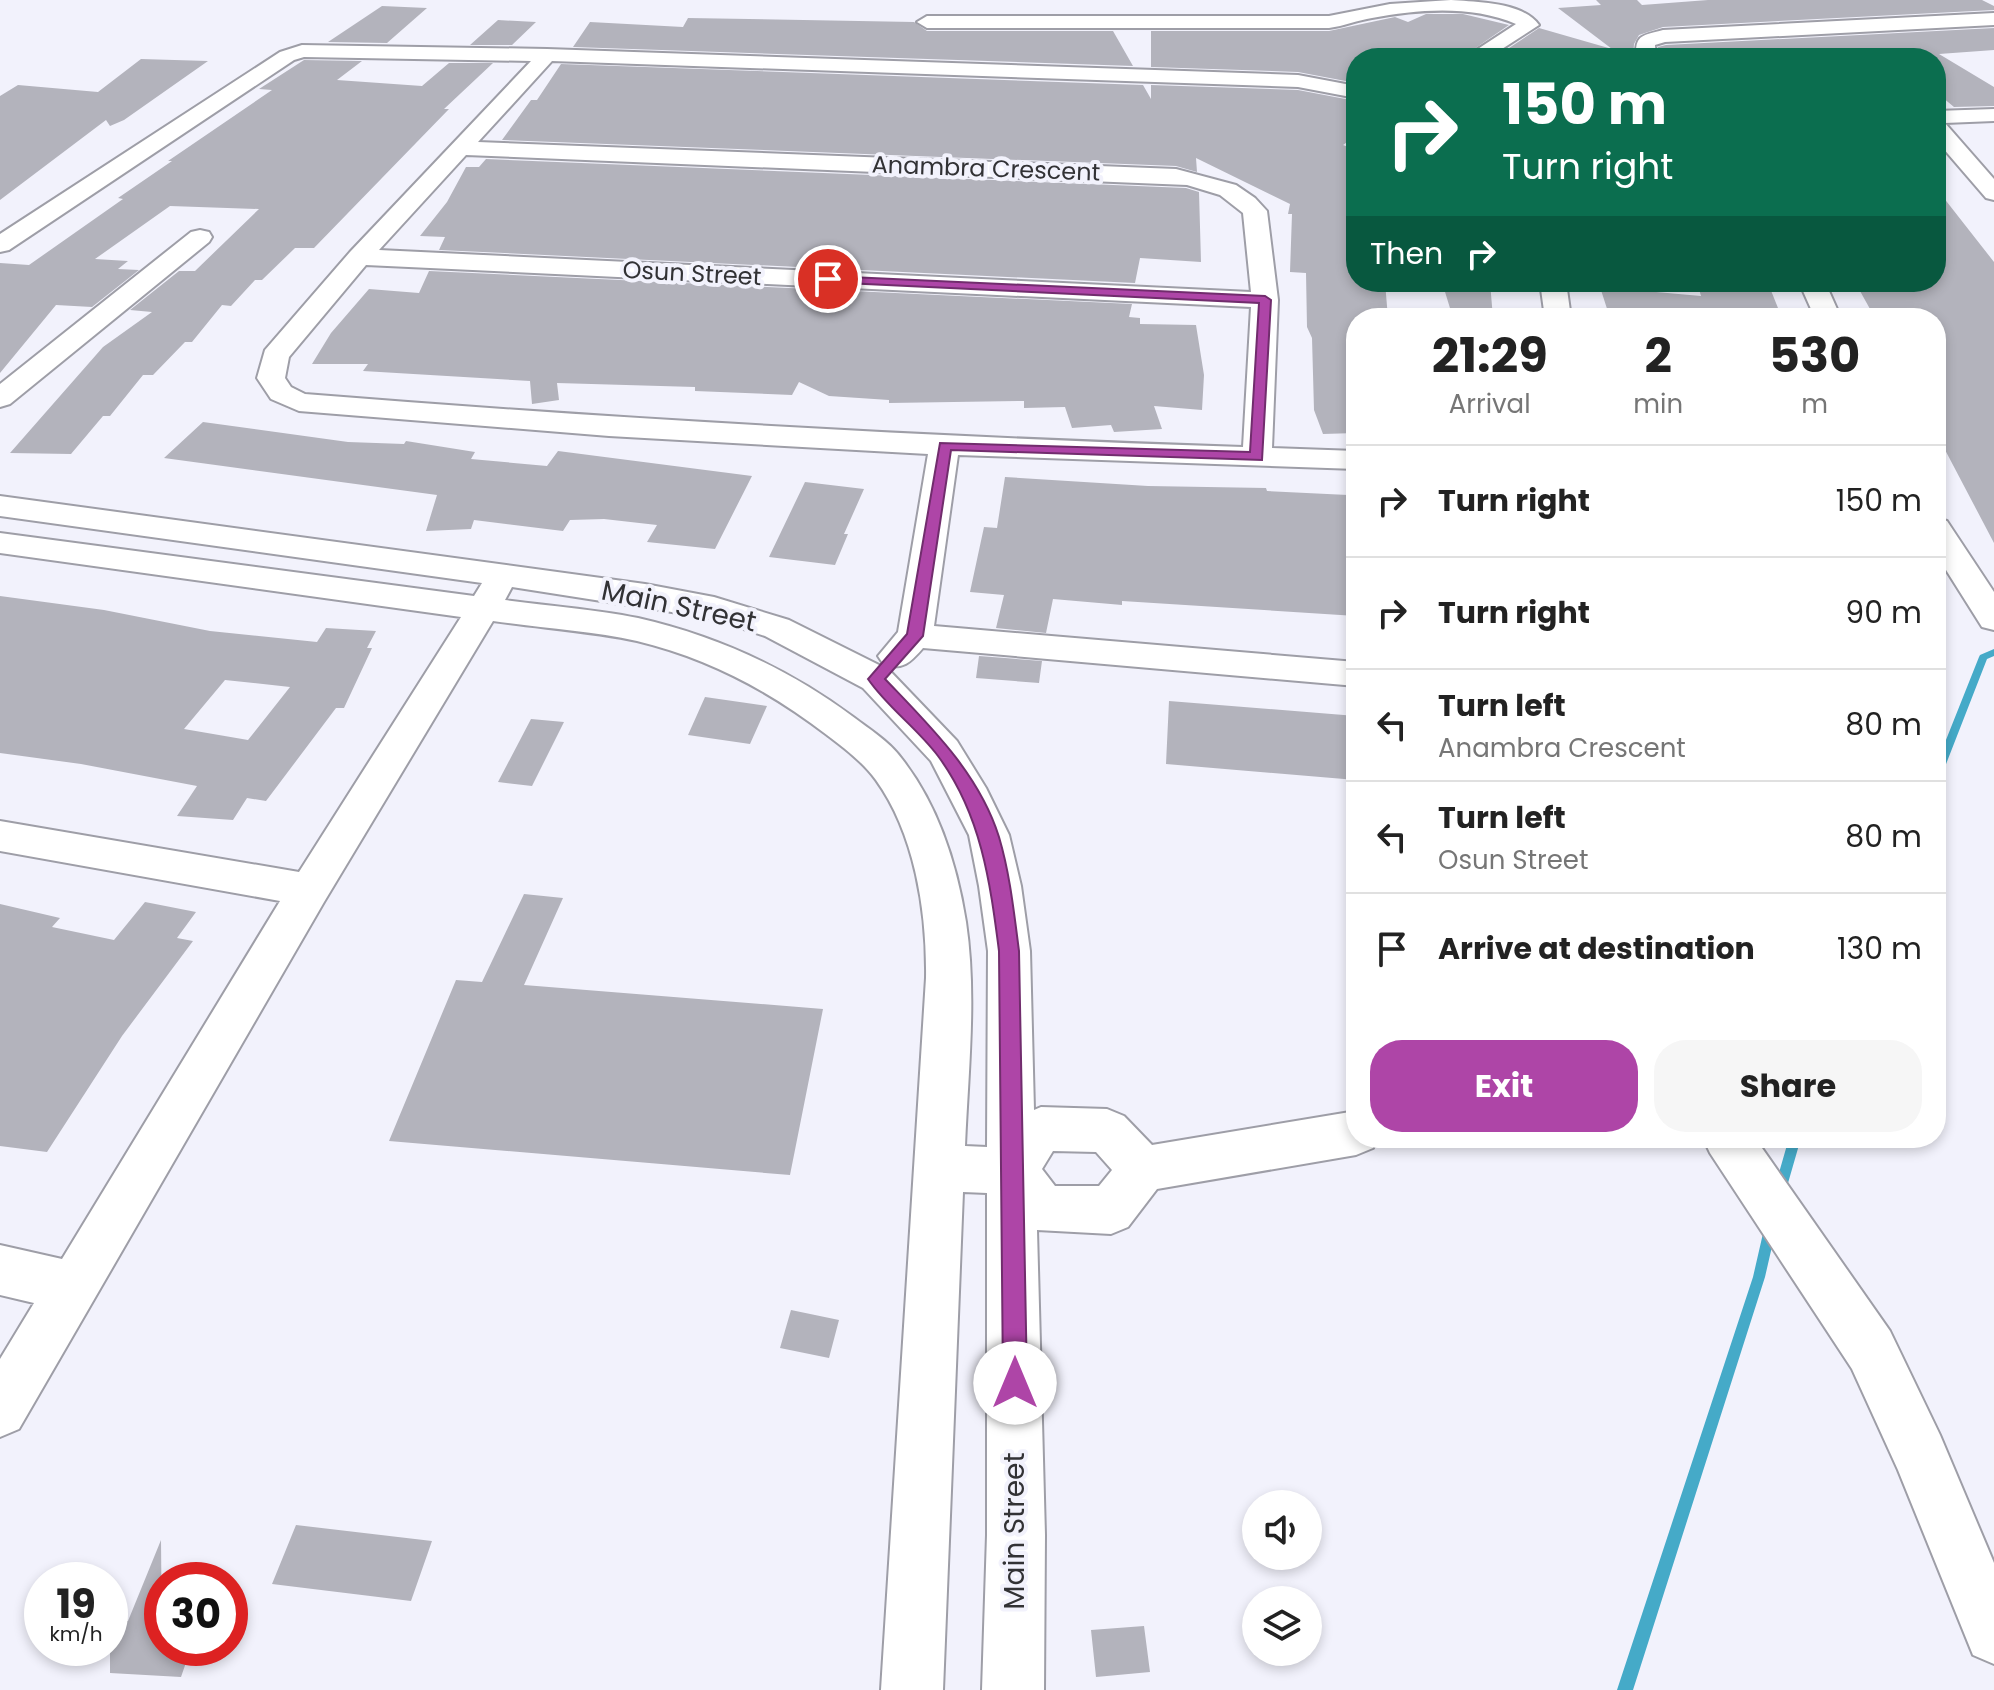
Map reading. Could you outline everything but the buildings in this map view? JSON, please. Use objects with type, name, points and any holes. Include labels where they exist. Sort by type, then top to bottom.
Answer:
[{"type":"street","points":[[927,22],[1329,22],[1370,12],[1459,6],[1498,10],[1529,25],[1491,48]]},
{"type":"street","points":[[1645,48],[1645,42],[1663,36],[1994,19]]},
{"type":"street","points":[[0,245],[287,56],[302,51],[547,55],[1298,81],[1346,90]]},
{"type":"street","points":[[547,55],[359,257],[275,356],[271,378],[281,393],[299,402],[944,446],[1346,460]]},
{"type":"street","points":[[1946,117],[1994,115]]},
{"type":"street","points":[[1946,138],[1994,193]]},
{"type":"street","name":"Anambra Crescent","points":[[461,148],[1176,176],[1214,182],[1245,200],[1255,211],[1265,300],[1257,457]]},
{"type":"street","points":[[0,398],[200,237]]},
{"type":"street","name":"Osun Street","points":[[359,257],[1265,300]]},
{"type":"street","points":[[833,720],[915,636],[944,446]]},
{"type":"street","name":"Main Street","points":[[0,506],[494,592],[684,641],[736,659],[778,682],[833,720],[889,769],[918,820],[933,866],[945,925],[947,1032],[912,1690]]},
{"type":"street","name":"Main Street","points":[[0,543],[494,592],[645,595],[714,608],[777,628],[876,679],[944,751],[972,798],[989,835],[1009,951],[1016,1535],[1013,1690]]},
{"type":"street","points":[[1946,544],[1994,619]]},
{"type":"street","points":[[0,1410],[309,890],[494,592]]},
{"type":"street","points":[[915,636],[1346,673]]},
{"type":"street","points":[[0,836],[309,890]]},
{"type":"street","points":[[1013,1171],[1041,1129],[1107,1131],[1143,1169]]},
{"type":"street","points":[[939,1168],[1013,1171],[1043,1209],[1111,1210],[1143,1169],[1346,1135]]},
{"type":"street","points":[[1734,1148],[1871,1350],[1920,1455],[1994,1634]]},
{"type":"street","points":[[0,1270],[74,1287]]},
{"type":"waterway","points":[[1946,751],[1983,657],[1994,652]]},
{"type":"waterway","points":[[1780,1190],[1792,1148]]},
{"type":"waterway","points":[[1625,1690],[1759,1277],[1770,1229]]},
{"type":"route","points":[[828,279],[1265,300],[1257,457],[944,446],[915,636],[876,679],[944,751],[972,798],[989,835],[1000,886],[1009,951],[1015,1383]]}]
